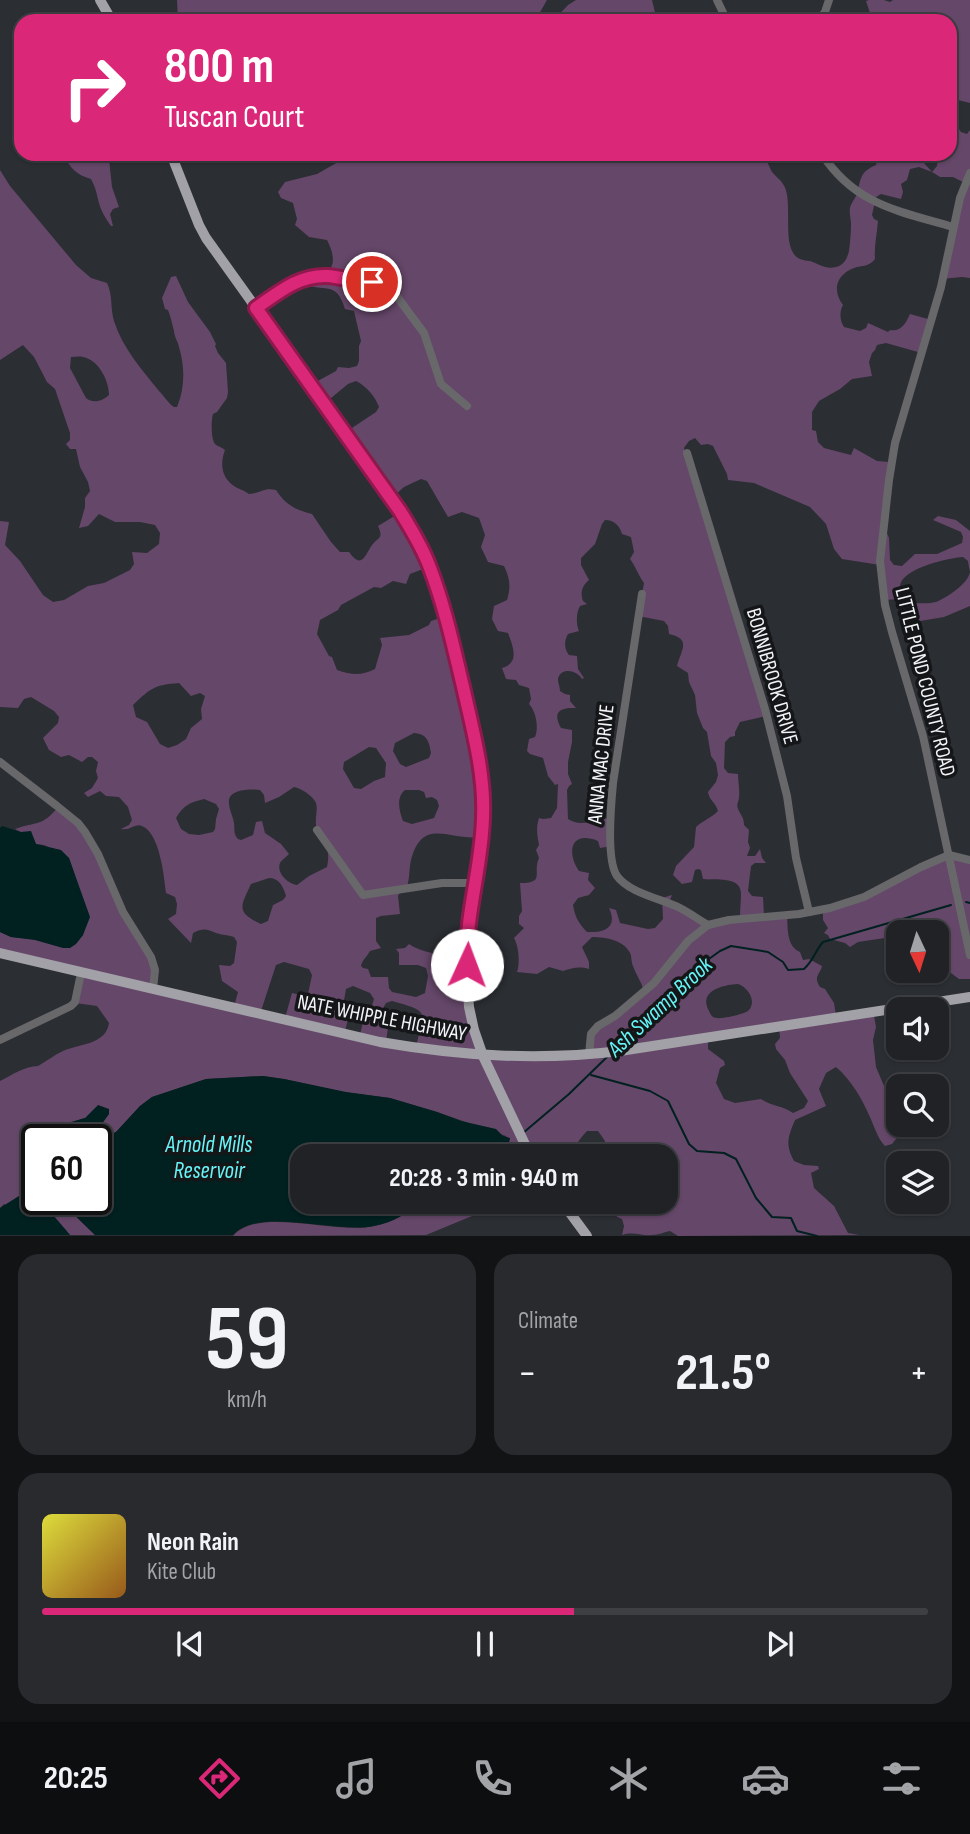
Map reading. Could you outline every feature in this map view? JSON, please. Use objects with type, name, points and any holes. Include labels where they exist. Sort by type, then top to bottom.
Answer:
[{"type":"main road","points":[[174,161],[199,225],[400,511],[430,568],[453,644],[477,753],[483,800],[468,925],[467,979],[472,1019],[483,1056],[524,1144]]},
{"type":"main road","name":"NATE WHIPPLE HIGHWAY","points":[[0,953],[380,1042],[483,1056],[589,1055],[970,997]]},
{"type":"main road","points":[[571,1214],[587,1236]]},
{"type":"street","points":[[827,161],[833,170],[865,197],[887,207],[953,227]]},
{"type":"street","name":"LITTLE POND COUNTY ROAD","points":[[970,173],[960,198],[941,287],[895,443],[888,480],[880,561],[885,605],[921,728],[970,955]]},
{"type":"street","points":[[256,308],[293,283],[317,276],[372,282],[387,288],[395,294],[424,333],[440,384],[467,406]]},
{"type":"street","name":"BONNIBROOK DRIVE","points":[[687,453],[765,709],[787,796],[796,858],[810,912]]},
{"type":"street","name":"ANNA MAC DRIVE","points":[[642,594],[613,783],[612,861],[615,872],[626,884],[680,908],[708,925]]},
{"type":"street","points":[[0,762],[78,823],[85,832],[98,854],[117,901],[151,957],[155,970],[153,989]]},
{"type":"street","points":[[317,831],[363,895],[442,883],[475,883]]},
{"type":"street","points":[[589,1055],[591,1034],[598,1026],[615,1016],[654,983],[688,941],[708,925],[729,920],[810,912],[853,901],[949,855],[970,860]]},
{"type":"street","points":[[0,1040],[71,1006],[75,1002],[82,973]]},
{"type":"shaded area","points":[[177,0],[547,0],[539,14],[178,14]]},
{"type":"shaded area","points":[[576,0],[652,0],[655,14],[560,14]]},
{"type":"shaded area","points":[[970,0],[970,103],[957,100],[957,14],[870,14],[866,1]]},
{"type":"shaded area","points":[[959,129],[967,134],[970,130],[970,278],[941,279],[965,183],[953,177],[940,177],[932,172],[937,161],[957,161]]},
{"type":"shaded area","points":[[67,161],[109,161],[112,187],[119,207],[113,209],[110,214],[113,226],[102,212],[91,179],[74,170]]},
{"type":"shaded area","points":[[339,161],[766,161],[786,191],[790,246],[794,254],[829,268],[841,265],[847,257],[851,234],[851,206],[862,176],[867,170],[876,165],[877,161],[922,161],[932,172],[919,167],[910,169],[907,180],[901,184],[901,199],[881,194],[876,197],[872,215],[878,221],[875,259],[868,265],[848,271],[840,279],[837,289],[843,305],[840,316],[844,327],[860,331],[866,328],[868,323],[888,332],[905,324],[910,314],[928,319],[918,352],[886,343],[877,345],[869,362],[872,376],[852,379],[819,401],[812,412],[812,430],[816,431],[818,442],[824,448],[851,455],[854,448],[877,461],[890,462],[884,526],[889,538],[890,560],[894,565],[902,566],[915,554],[937,554],[962,543],[961,532],[933,520],[938,516],[956,520],[970,531],[970,572],[968,561],[963,557],[929,564],[905,577],[900,584],[898,599],[885,600],[880,565],[842,559],[834,549],[826,524],[810,507],[754,483],[728,480],[713,446],[701,445],[695,438],[684,448],[701,495],[766,716],[740,722],[735,736],[725,742],[724,768],[728,773],[738,774],[737,807],[744,825],[749,830],[750,848],[747,856],[755,856],[760,849],[766,863],[755,863],[751,866],[748,891],[752,896],[763,897],[764,916],[787,914],[792,945],[800,952],[803,960],[809,959],[822,966],[817,980],[834,1003],[836,1016],[873,1010],[876,1027],[873,1040],[876,1067],[886,1093],[886,1137],[896,1139],[885,1146],[882,1143],[859,1095],[836,1067],[826,1073],[819,1089],[826,1106],[795,1120],[789,1140],[789,1150],[794,1161],[818,1166],[819,1169],[811,1173],[814,1188],[834,1206],[848,1233],[859,1235],[678,1236],[670,1231],[655,1235],[622,1235],[622,1219],[614,1214],[678,1214],[678,1144],[604,1144],[598,1131],[587,1131],[576,1144],[508,1144],[506,1136],[390,1098],[343,1092],[263,1076],[206,1079],[152,1097],[112,1134],[112,1124],[88,1124],[85,1118],[71,1124],[21,1124],[21,1211],[4,1204],[0,1208],[0,1081],[23,1069],[38,1066],[63,1051],[97,1040],[103,1036],[109,1023],[97,1006],[75,1003],[79,970],[0,952],[0,932],[11,937],[76,943],[83,935],[75,876],[69,858],[44,845],[36,844],[33,839],[15,829],[43,821],[58,807],[85,830],[111,886],[151,955],[153,986],[235,1003],[238,992],[222,981],[219,965],[230,966],[234,963],[237,942],[234,937],[202,930],[193,933],[191,943],[168,919],[176,914],[177,904],[175,897],[166,893],[160,856],[153,837],[139,825],[121,829],[132,820],[128,807],[119,797],[106,796],[100,791],[88,797],[84,793],[92,788],[98,778],[98,762],[92,757],[82,762],[69,755],[61,757],[49,750],[43,738],[58,723],[59,717],[31,697],[24,699],[18,708],[0,707],[0,521],[9,522],[5,545],[20,561],[43,595],[53,602],[64,600],[88,586],[104,583],[130,570],[134,564],[132,552],[147,553],[159,544],[160,533],[155,525],[115,522],[99,514],[88,526],[79,528],[85,498],[90,491],[76,449],[70,449],[66,444],[70,440],[70,433],[55,389],[47,382],[34,357],[23,345],[0,360],[0,170],[10,186],[76,265],[91,278],[107,283],[114,321],[122,340],[139,366],[174,407],[177,407],[182,392],[182,362],[170,316],[162,298],[171,277],[176,276],[188,302],[210,332],[218,353],[226,363],[227,398],[213,414],[212,429],[215,444],[225,450],[223,470],[230,482],[249,494],[268,489],[276,490],[291,506],[312,514],[340,552],[349,552],[357,560],[363,559],[379,537],[378,526],[401,512],[428,567],[410,574],[406,584],[393,581],[381,588],[374,587],[341,605],[338,610],[320,620],[317,634],[337,670],[361,674],[375,669],[382,645],[380,638],[409,635],[443,617],[476,745],[480,837],[430,834],[422,838],[411,860],[407,887],[402,889],[398,896],[400,914],[376,918],[376,941],[381,948],[370,951],[361,966],[368,969],[371,977],[388,977],[392,992],[416,997],[425,993],[428,976],[426,968],[399,965],[399,953],[396,949],[405,948],[409,944],[435,954],[464,955],[482,1054],[589,1054],[591,1037],[644,992],[628,950],[614,940],[603,938],[592,937],[582,947],[589,962],[589,969],[563,971],[549,967],[537,974],[517,972],[519,955],[514,938],[524,928],[519,924],[522,911],[520,883],[536,879],[539,858],[536,850],[539,845],[538,821],[539,818],[551,818],[557,808],[558,784],[555,785],[548,776],[543,758],[527,751],[529,739],[535,737],[537,729],[535,715],[529,704],[529,688],[519,685],[516,680],[506,679],[502,668],[511,662],[513,648],[508,633],[498,631],[492,619],[494,606],[507,600],[509,579],[504,566],[488,562],[481,547],[485,535],[479,518],[462,512],[448,517],[427,481],[421,479],[404,487],[393,497],[346,432],[376,412],[379,407],[373,395],[356,381],[348,384],[325,403],[314,383],[336,371],[338,367],[357,366],[361,341],[354,311],[345,309],[333,290],[302,282],[309,274],[328,271],[333,259],[327,240],[309,237],[295,225],[297,219],[293,203],[281,198],[278,192],[285,182],[317,174]],"holes":[[[71,357],[83,357],[94,362],[107,384],[107,397],[95,401],[86,398],[70,368]],[[605,520],[614,522],[622,534],[631,537],[634,552],[630,559],[644,583],[638,616],[664,621],[669,634],[683,642],[677,666],[688,673],[697,713],[707,732],[711,756],[716,763],[718,775],[708,792],[718,811],[696,827],[694,847],[676,866],[673,875],[682,884],[692,882],[695,870],[698,869],[701,870],[703,879],[726,880],[737,884],[741,894],[740,917],[707,923],[670,900],[672,895],[662,898],[663,919],[655,928],[620,923],[616,910],[609,908],[612,920],[604,930],[587,932],[576,917],[573,905],[578,898],[589,895],[595,888],[588,880],[589,873],[579,871],[575,864],[572,850],[574,845],[582,838],[589,838],[598,841],[600,848],[612,846],[609,818],[583,823],[568,819],[567,790],[572,784],[568,774],[568,762],[572,730],[561,728],[557,718],[562,710],[576,708],[570,701],[570,695],[560,691],[558,679],[559,675],[568,671],[584,678],[578,669],[577,656],[569,655],[565,642],[568,634],[579,631],[578,612],[580,606],[587,604],[583,601],[582,592],[589,580],[581,565],[581,558],[595,544]],[[179,683],[191,696],[200,693],[205,696],[201,709],[202,719],[191,728],[186,739],[168,748],[160,744],[147,722],[136,717],[133,705],[158,686]],[[414,733],[418,734],[425,737],[431,753],[429,758],[406,767],[400,764],[393,751],[395,743]],[[369,747],[376,748],[386,763],[385,777],[361,789],[354,788],[343,769],[344,762]],[[294,787],[312,798],[317,808],[316,825],[327,848],[327,867],[297,885],[281,874],[280,863],[289,854],[281,844],[265,833],[262,821],[256,822],[253,835],[238,839],[229,806],[231,796],[242,790],[260,790],[265,803]],[[405,790],[419,790],[424,792],[426,798],[437,800],[439,806],[434,818],[412,824],[403,821],[399,800]],[[204,799],[216,804],[219,809],[213,832],[199,835],[189,834],[181,829],[176,818],[184,807]],[[269,878],[280,883],[286,896],[273,905],[268,921],[261,924],[247,916],[242,908],[251,884]],[[284,962],[309,969],[312,975],[308,994],[292,993],[285,1018],[261,1011],[276,965]],[[738,984],[750,994],[752,1002],[749,1010],[729,1017],[713,1017],[706,1004],[709,994],[713,990]],[[353,986],[370,993],[374,999],[360,1035],[345,1031],[348,1019],[342,1012],[346,989]],[[392,1001],[422,1014],[416,1047],[386,1042],[388,1028],[381,1022],[386,1003]],[[779,1026],[780,1038],[775,1044],[776,1049],[808,1101],[804,1108],[793,1113],[761,1099],[735,1103],[724,1099],[716,1083],[720,1068],[725,1065],[724,1061],[708,1049],[708,1036]]]},
{"type":"shaded area","points":[[970,572],[970,606],[944,617],[920,621],[910,615],[908,608],[913,603],[936,602],[956,590]]},
{"type":"shaded area","points":[[948,855],[970,861],[970,979],[959,979],[949,972],[949,920],[886,920],[886,938],[858,942],[850,947],[830,939],[824,933],[828,928],[823,920],[823,908],[839,905]]},
{"type":"shaded area","points":[[404,1214],[477,1214],[426,1235],[233,1236],[245,1227],[260,1223],[358,1228],[374,1226]]},
{"type":"shaded area","points":[[31,1215],[74,1215],[95,1235],[70,1235],[65,1229]]},
{"type":"water","points":[[2,826],[21,832],[31,831],[36,844],[61,850],[69,858],[90,917],[83,935],[70,948],[11,937],[0,932]]},
{"type":"water","name":"Arnold Mills Reservoir","points":[[263,1076],[390,1098],[461,1121],[496,1129],[503,1136],[510,1138],[509,1143],[290,1144],[290,1214],[405,1214],[381,1225],[339,1227],[260,1222],[233,1235],[95,1235],[74,1215],[112,1215],[112,1134],[152,1097],[206,1079]]},
{"type":"water","points":[[98,1105],[109,1109],[109,1114],[102,1124],[68,1124],[85,1118]]},
{"type":"water","points":[[21,1195],[21,1215],[52,1215],[70,1235],[0,1235],[0,1208]]},
{"type":"waterway","name":"Ash Swamp Brook","points":[[966,902],[970,903]]},
{"type":"waterway","name":"Ash Swamp Brook","points":[[615,1047],[648,1015],[694,978],[702,964],[731,946],[768,952],[783,962],[788,970],[804,969],[823,942],[951,905]]},
{"type":"waterway","name":"Ash Swamp Brook","points":[[523,1133],[607,1057]]},
{"type":"waterway","points":[[591,1075],[650,1091],[668,1101],[689,1144],[697,1151],[724,1153],[736,1159],[756,1198],[772,1217],[791,1218],[797,1231],[817,1236]]},
{"type":"route","points":[[372,282],[317,276],[293,283],[256,308],[400,511],[421,547],[438,591],[476,744],[483,800],[482,831],[468,925],[467,965]]}]
